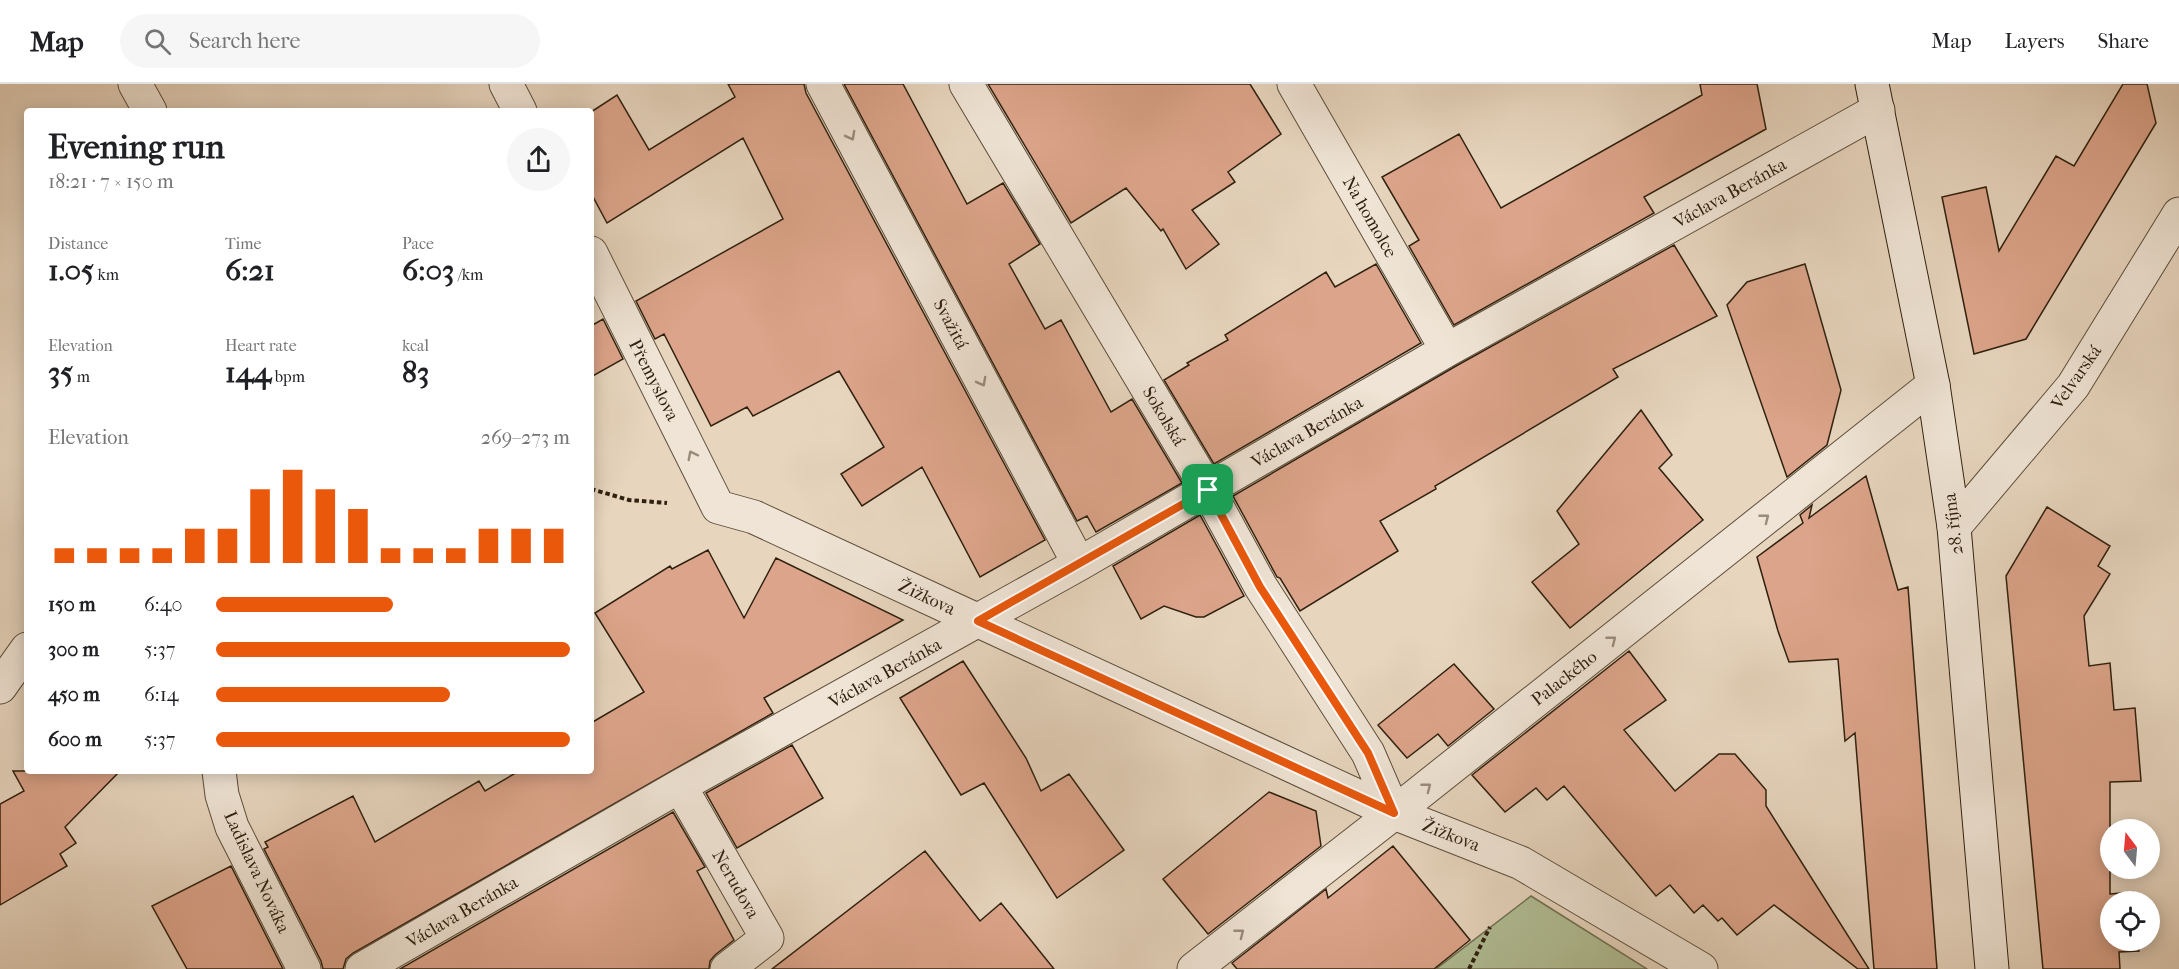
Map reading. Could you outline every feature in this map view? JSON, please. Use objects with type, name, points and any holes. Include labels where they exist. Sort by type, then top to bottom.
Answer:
[{"type":"street","points":[[135,84],[148,108]]},
{"type":"street","points":[[506,84],[518,108]]},
{"type":"street","name":"Svažitá","points":[[823,84],[1079,564]]},
{"type":"street","name":"Sokolská","points":[[966,84],[1208,490],[1260,587],[1368,753],[1394,813]]},
{"type":"street","name":"Na homolce","points":[[1294,84],[1447,350]]},
{"type":"street","name":"Václava Beránka","points":[[362,969],[680,786],[1208,490],[1875,97]]},
{"type":"street","name":"28. října","points":[[1875,97],[1933,385],[1954,527],[1992,969]]},
{"type":"street","name":"Velvarská","points":[[1954,527],[2073,386],[2179,214]]},
{"type":"street","name":"Přemyslova","points":[[594,259],[718,507]]},
{"type":"street","name":"Palackého","points":[[1194,969],[1933,385]]},
{"type":"street","name":"Žižkova","points":[[718,507],[754,517],[1394,813],[1521,862],[1701,969]]},
{"type":"street","points":[[0,687],[24,653]]},
{"type":"street","name":"Ladislava Nováka","points":[[219,774],[222,795],[232,827],[304,969]]},
{"type":"street","name":"Nerudova","points":[[680,786],[767,938],[727,969]]},
{"type":"path","points":[[594,490],[629,500],[718,507]]},
{"type":"path","points":[[1469,969],[1490,927]]},
{"type":"green space","points":[[1531,896],[1647,969],[1436,969]]},
{"type":"building","points":[[728,84],[804,84],[806,93],[1045,540],[980,577],[922,467],[862,506],[841,474],[884,447],[839,371],[753,416],[747,407],[711,426],[664,334],[655,339],[636,301],[783,219],[743,138],[607,223],[594,199],[594,110],[617,95],[649,150],[735,97]]},
{"type":"building","points":[[844,84],[903,84],[967,204],[1003,183],[1040,244],[1009,264],[1045,329],[1061,320],[1111,412],[1132,399],[1182,483],[1096,532],[1087,516],[1077,521]]},
{"type":"building","points":[[988,84],[1250,84],[1281,134],[1228,172],[1235,182],[1192,210],[1219,244],[1186,269],[1163,229],[1161,231],[1126,188],[1071,223]]},
{"type":"building","points":[[1700,84],[1757,84],[1766,129],[1644,197],[1654,213],[1454,325],[1409,246],[1419,240],[1382,177],[1459,134],[1501,208],[1702,95]]},
{"type":"building","points":[[2123,84],[2147,84],[2156,123],[2026,339],[1974,354],[1942,197],[1986,187],[1999,251],[2056,156],[2074,166]]},
{"type":"building","points":[[1674,245],[1717,316],[1613,369],[1618,377],[1380,521],[1398,551],[1300,611],[1280,578],[1277,577],[1233,496],[1456,366]]},
{"type":"building","points":[[1376,264],[1421,343],[1214,464],[1164,380],[1189,365],[1187,363],[1228,340],[1225,335],[1326,272],[1335,287]]},
{"type":"building","points":[[1805,264],[1841,390],[1827,445],[1787,477],[1727,305],[1747,282]]},
{"type":"building","points":[[603,319],[623,359],[594,375],[594,324]]},
{"type":"building","points":[[1641,410],[1672,455],[1659,468],[1703,520],[1570,628],[1532,582],[1579,544],[1557,511]]},
{"type":"building","points":[[1866,476],[1898,590],[1908,587],[1937,969],[1874,969],[1855,733],[1845,741],[1838,659],[1789,662],[1757,557],[1803,523],[1800,515],[1812,505],[1809,518]]},
{"type":"building","points":[[2047,507],[2110,546],[2098,566],[2110,574],[2084,616],[2089,666],[2110,663],[2114,710],[2135,708],[2141,781],[2110,782],[2110,819],[2100,819],[2100,879],[2110,879],[2110,891],[2100,891],[2100,951],[2139,951],[2119,952],[2120,969],[2043,969],[2006,576]]},
{"type":"building","points":[[1200,515],[1244,596],[1204,617],[1196,617],[1164,606],[1141,619],[1113,566]]},
{"type":"building","points":[[708,550],[744,618],[776,558],[903,620],[764,698],[773,713],[353,953],[346,959],[343,969],[323,969],[264,849],[268,847],[265,842],[353,796],[375,842],[479,781],[485,791],[514,774],[594,774],[594,721],[644,692],[595,613],[670,566],[672,569]]},
{"type":"building","points":[[1629,651],[1666,700],[1624,730],[1675,791],[1719,754],[1735,754],[1766,790],[1766,806],[1869,969],[1858,969],[1774,905],[1737,935],[1722,918],[1718,921],[1703,905],[1694,913],[1670,885],[1656,896],[1564,786],[1547,800],[1536,788],[1505,812],[1472,775]]},
{"type":"building","points":[[963,661],[1026,758],[1041,791],[1069,774],[1124,850],[1057,898],[984,783],[961,795],[900,698]]},
{"type":"building","points":[[1454,664],[1494,709],[1448,746],[1438,734],[1407,758],[1378,725]]},
{"type":"building","points":[[792,745],[823,798],[737,848],[706,793]]},
{"type":"building","points":[[13,771],[24,771],[24,774],[117,774],[65,827],[76,843],[60,854],[67,866],[0,905],[0,804],[24,791]]},
{"type":"building","points":[[1269,792],[1316,811],[1321,846],[1208,934],[1163,879]]},
{"type":"building","points":[[673,812],[705,867],[697,871],[734,940],[715,955],[710,961],[709,969],[400,969]]},
{"type":"building","points":[[1393,846],[1470,940],[1434,969],[1237,969],[1232,963],[1326,889],[1328,898]]},
{"type":"building","points":[[925,851],[980,921],[1001,903],[1054,969],[772,969]]},
{"type":"building","points":[[231,866],[283,969],[187,969],[152,906]]},
{"type":"route","points":[[1208,490],[1260,587],[1368,753],[1394,813],[978,621],[1208,490]]}]
